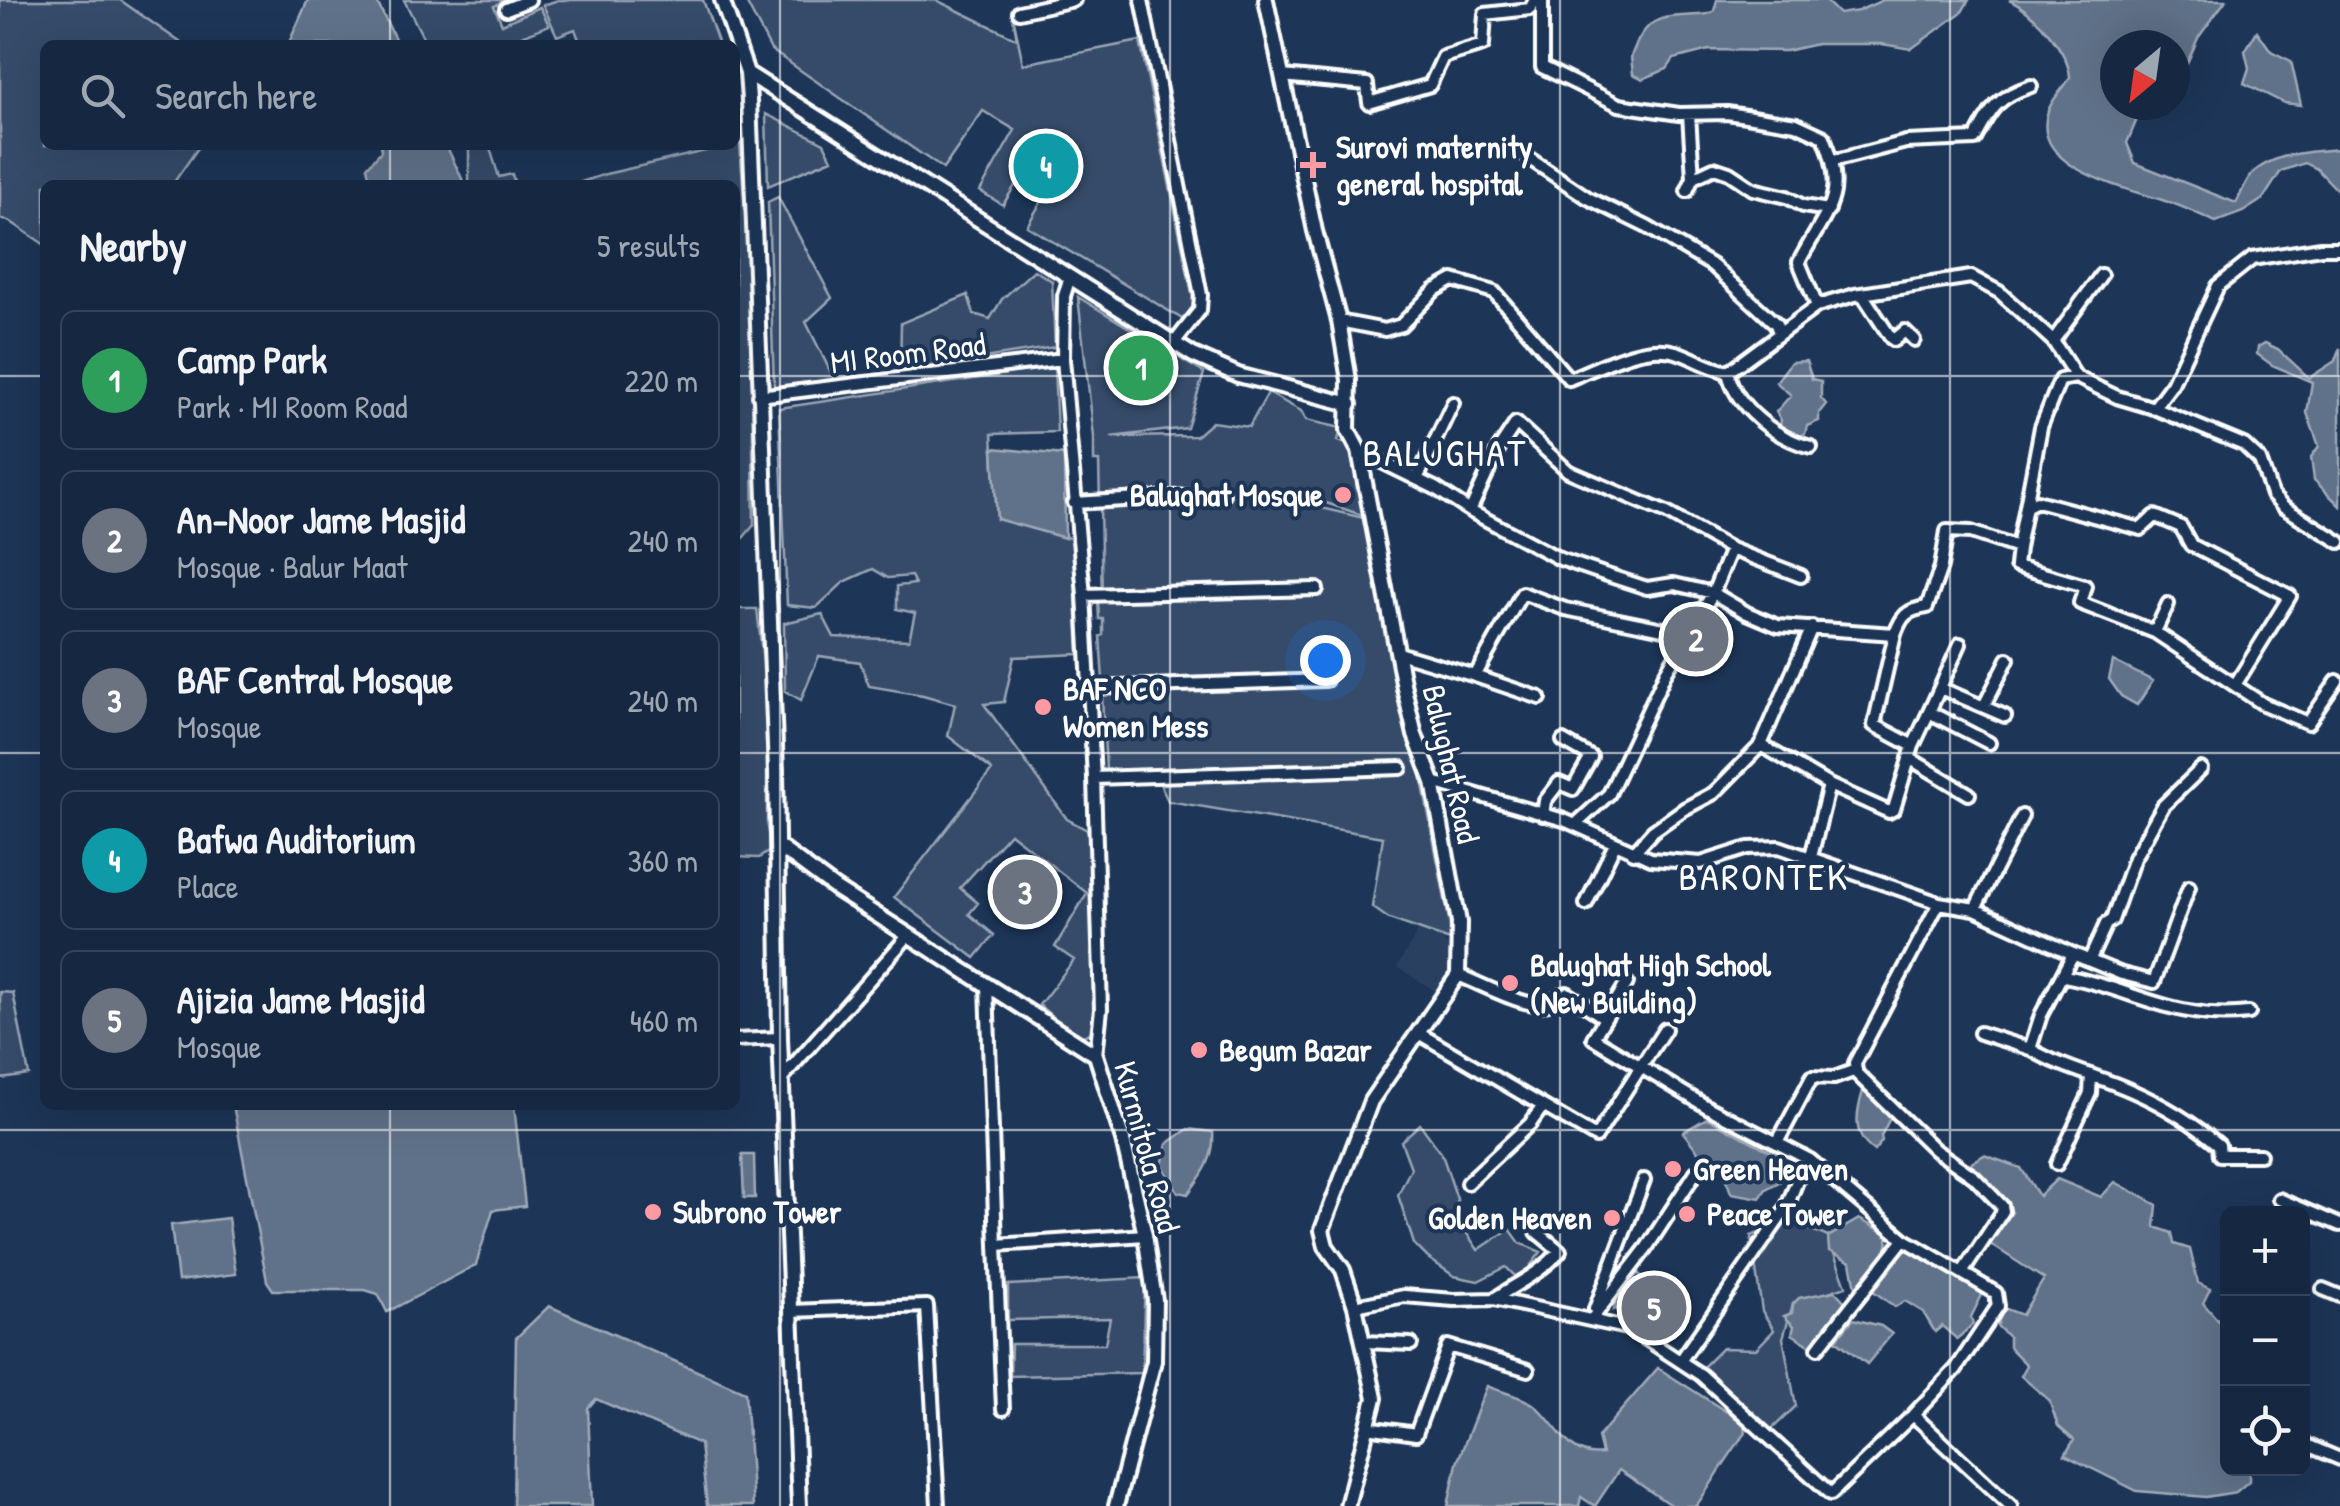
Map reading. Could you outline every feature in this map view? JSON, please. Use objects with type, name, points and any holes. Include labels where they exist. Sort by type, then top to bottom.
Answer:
[{"type":"street","points":[[506,8],[528,0]]},
{"type":"street","points":[[722,0],[736,40]]},
{"type":"street","points":[[1019,12],[1074,0]]},
{"type":"street","points":[[1142,0],[1202,294],[1200,310],[1174,343]]},
{"type":"street","name":"Balughat Road","points":[[1266,0],[1315,232],[1339,321],[1350,380],[1348,430],[1359,451],[1415,735],[1433,782],[1459,922],[1458,974]]},
{"type":"street","points":[[1282,76],[1366,84],[1369,103],[1430,85],[1443,57],[1483,45],[1485,14],[1530,9],[1538,0]]},
{"type":"street","points":[[1538,0],[1542,68],[1619,105],[1796,124],[1824,137],[1836,175],[1829,210],[1799,262],[1817,306]]},
{"type":"street","points":[[740,53],[747,73],[799,1506]]},
{"type":"street","points":[[747,73],[1193,356],[1238,375],[1350,404]]},
{"type":"street","points":[[1833,160],[1906,142],[1974,140],[1998,101],[2010,92],[2031,86]]},
{"type":"street","points":[[1686,191],[1693,178],[1689,114]]},
{"type":"street","points":[[1518,150],[1588,198],[1714,266],[1776,324],[1779,333]]},
{"type":"street","points":[[1693,178],[1714,168],[1753,189],[1787,197],[1803,206],[1829,210]]},
{"type":"street","points":[[2154,408],[2172,384],[2218,286],[2252,259],[2340,248]]},
{"type":"street","points":[[2053,341],[2101,275]]},
{"type":"street","points":[[1070,277],[1064,296],[1063,359],[1084,595],[1094,778],[1100,1010],[1096,1056]]},
{"type":"street","points":[[1339,321],[1385,330],[1400,326],[1435,290],[1454,280],[1494,292],[1570,379],[1647,351],[1674,352],[1705,367],[1728,372],[1817,306],[1862,294],[1971,277],[1999,292],[2053,341],[2076,378]]},
{"type":"street","points":[[1862,294],[1891,338],[1894,340],[1904,331],[1914,340]]},
{"type":"street","name":"MI Room Road","points":[[759,396],[1063,359]]},
{"type":"street","points":[[1728,372],[1745,406],[1795,444],[1811,447]]},
{"type":"street","points":[[2337,681],[2308,723],[2263,704],[2155,632],[2080,604],[2085,586],[2016,566],[2041,427],[2060,380],[2076,378],[2244,445],[2260,460],[2272,495],[2283,507],[2340,542]]},
{"type":"street","points":[[1417,479],[1453,403]]},
{"type":"street","points":[[1470,510],[1498,450],[1516,423],[1568,471],[1667,512],[1731,548],[1801,576]]},
{"type":"street","points":[[1359,451],[1560,559],[1601,573],[1647,588],[1674,584],[1712,593],[1778,626],[1895,634]]},
{"type":"street","points":[[1074,503],[1223,494]]},
{"type":"street","points":[[2027,506],[2037,500],[2141,529],[2155,516],[2181,528],[2191,545],[2290,596],[2235,684]]},
{"type":"street","points":[[1913,746],[1874,725],[1895,634],[1909,610],[1926,607],[1941,566],[1948,531],[1971,532],[2018,548]]},
{"type":"street","points":[[1575,825],[1609,794],[1666,672],[1712,593],[1731,548]]},
{"type":"street","points":[[1084,595],[1317,590]]},
{"type":"street","points":[[1475,676],[1522,593],[1556,606],[1688,634]]},
{"type":"street","points":[[2155,632],[2168,604]]},
{"type":"street","points":[[1633,852],[1652,832],[1723,785],[1761,744],[1812,626]]},
{"type":"street","points":[[1761,744],[1829,785],[1892,812],[1913,746],[1960,644]]},
{"type":"street","points":[[1398,653],[1540,698]]},
{"type":"street","points":[[1984,706],[2008,659]]},
{"type":"street","points":[[1089,688],[1326,680]]},
{"type":"street","points":[[1940,688],[2005,716]]},
{"type":"street","points":[[1928,712],[1989,742]]},
{"type":"street","points":[[1543,815],[1545,801],[1559,783],[1573,789],[1591,757],[1563,741]]},
{"type":"street","points":[[1909,758],[1968,794]]},
{"type":"street","points":[[1094,778],[1401,768]]},
{"type":"street","points":[[2090,960],[2106,924],[2112,920],[2134,858],[2162,806],[2201,769]]},
{"type":"street","points":[[1433,782],[1575,825],[1633,852],[1668,862],[1701,863],[1748,848],[1779,847],[1939,903],[1975,909],[2122,974],[2154,982],[2189,886]]},
{"type":"street","points":[[1811,857],[1829,785]]},
{"type":"street","points":[[1975,909],[2022,816]]},
{"type":"street","points":[[1586,904],[1614,844]]},
{"type":"street","name":"Kurmitola Road","points":[[778,846],[908,936],[1096,1056],[1123,1140],[1155,1300],[1154,1361],[1116,1506]]},
{"type":"street","points":[[1939,903],[1855,1063],[1856,1070],[1935,1150],[1974,1177],[2002,1206],[2003,1211],[1962,1273]]},
{"type":"street","points":[[782,1078],[908,936]]},
{"type":"street","points":[[2030,1048],[2073,954]]},
{"type":"street","points":[[1347,1506],[1374,1398],[1355,1306],[1343,1270],[1326,1246],[1322,1230],[1372,1101],[1458,974],[1531,1004],[1544,1004],[1567,993],[1606,1018]]},
{"type":"street","points":[[2064,976],[2186,1013],[2249,1013]]},
{"type":"street","points":[[1355,1306],[1404,1296],[1494,1299],[1631,1328],[1681,1360],[1831,1494],[1956,1369],[1998,1306],[1996,1294],[1904,1238],[1810,1160],[1709,1108],[1593,1038],[1626,983]]},
{"type":"street","points":[[987,986],[1003,1409]]},
{"type":"street","points":[[1420,1034],[1596,1137],[1664,1029]]},
{"type":"street","points":[[1980,1034],[2030,1048],[2049,1060],[2133,1091],[2173,1112],[2219,1145],[2220,1155],[2260,1155]]},
{"type":"street","points":[[740,1040],[780,1038]]},
{"type":"street","points":[[1778,1141],[1812,1077],[1834,1078],[1856,1070]]},
{"type":"street","points":[[2057,1164],[2090,1093],[2092,1075]]},
{"type":"street","points":[[1467,1184],[1544,1106]]},
{"type":"street","points":[[1681,1360],[1786,1210],[1796,1181],[1810,1160]]},
{"type":"street","points":[[1592,1320],[1696,1172]]},
{"type":"street","points":[[1592,1320],[1644,1180]]},
{"type":"street","points":[[2279,1199],[2340,1225]]},
{"type":"street","points":[[1494,1299],[1543,1270],[1560,1251],[1537,1232]]},
{"type":"street","points":[[996,1245],[1145,1235]]},
{"type":"street","points":[[1818,1348],[1904,1238]]},
{"type":"street","points":[[2323,1289],[2340,1296]]},
{"type":"street","points":[[791,1311],[927,1306],[938,1506]]},
{"type":"street","points":[[1364,1342],[1411,1344]]},
{"type":"street","points":[[1368,1428],[1416,1434],[1448,1346],[1528,1370]]},
{"type":"street","points":[[1913,1416],[2011,1506]]},
{"type":"street","points":[[2310,1447],[2340,1459]]},
{"type":"shaded area","points":[[0,0],[120,0],[177,40],[40,40],[40,150],[196,150],[176,180],[40,180],[40,242],[0,218]]},
{"type":"shaded area","points":[[308,0],[376,0],[396,40],[290,40]]},
{"type":"shaded area","points":[[404,0],[507,0],[494,6],[502,24],[540,7],[549,25],[512,40],[424,40]]},
{"type":"shaded area","points":[[558,0],[703,0],[717,40],[579,40],[575,29],[557,36],[543,5]]},
{"type":"shaded area","points":[[745,0],[936,0],[1017,39],[1012,11],[1023,64],[1140,41],[1196,313],[1184,320],[1027,226],[1070,153],[1044,138],[1003,205],[980,191],[1015,130],[983,111],[943,169],[771,50]]},
{"type":"shaded area","points":[[1717,0],[1825,0],[1839,14],[1883,0],[1969,0],[1962,12],[1911,49],[1882,44],[1817,44],[1786,51],[1709,50],[1674,59],[1667,69],[1643,79],[1633,74],[1631,57],[1645,30],[1661,19],[1708,14],[1714,11]]},
{"type":"shaded area","points":[[2009,0],[2226,0],[2198,38],[2190,56],[2190,30],[2100,30],[2100,120],[2137,120],[2127,143],[2135,163],[2236,203],[2250,177],[2261,167],[2294,154],[2340,149],[2340,193],[2317,169],[2305,163],[2281,171],[2263,199],[2216,222],[2178,205],[2107,183],[2067,162],[2053,148],[2046,131],[2048,111],[2070,78],[2068,67],[2057,45]]},
{"type":"shaded area","points":[[2257,31],[2271,51],[2291,61],[2301,105],[2284,103],[2244,83],[2249,68],[2245,51]]},
{"type":"shaded area","points":[[766,114],[824,143],[832,159],[768,186]]},
{"type":"shaded area","points":[[740,143],[751,293],[754,525],[743,538],[740,180],[587,180],[710,150],[740,150]]},
{"type":"shaded area","points":[[448,150],[463,180],[370,180],[367,167],[381,151]]},
{"type":"shaded area","points":[[469,150],[491,150],[499,177],[512,174],[514,180],[469,180]]},
{"type":"shaded area","points":[[778,197],[832,298],[806,322],[834,379],[774,387],[768,202]]},
{"type":"shaded area","points":[[1034,270],[1052,281],[1055,347],[900,371],[901,323],[968,295],[974,314],[990,319],[1002,299]]},
{"type":"shaded area","points":[[1078,297],[1204,373],[1187,428],[1111,437],[1196,436],[1212,422],[1249,427],[1268,393],[1301,411],[1306,420],[1341,428],[1338,441],[1350,445],[1365,516],[1314,499],[1283,499],[1372,520],[1453,941],[1389,919],[1372,907],[1383,837],[1168,801],[1154,771],[1106,771],[1100,636],[1103,619],[1099,619],[1098,600],[1102,599],[1099,461],[1094,461]]},
{"type":"shaded area","points":[[2265,343],[2278,349],[2309,378],[2335,361],[2340,348],[2340,506],[2314,480],[2311,457],[2319,446],[2307,413],[2312,382],[2257,354],[2258,347]]},
{"type":"shaded area","points":[[1806,361],[1812,379],[1821,381],[1821,398],[1826,404],[1819,413],[1819,421],[1796,437],[1780,426],[1776,412],[1791,395],[1776,382],[1791,362]]},
{"type":"shaded area","points":[[1054,367],[1057,432],[992,434],[997,519],[1073,539],[1079,654],[1014,657],[1004,702],[984,704],[1067,819],[1089,831],[1096,1031],[1077,1038],[1039,1005],[1074,960],[1055,947],[1087,893],[1010,833],[960,888],[978,903],[969,914],[994,935],[975,958],[894,897],[992,770],[948,736],[955,704],[869,686],[860,662],[819,656],[801,700],[785,691],[784,623],[822,614],[834,637],[909,640],[915,613],[897,609],[897,586],[915,584],[911,576],[888,578],[873,569],[844,582],[816,608],[787,605],[779,408]]},
{"type":"shaded area","points":[[993,448],[1064,455],[1065,538],[997,519]]},
{"type":"shaded area","points":[[740,609],[757,609],[767,696],[767,827],[771,850],[759,858],[740,857]]},
{"type":"shaded area","points":[[2113,661],[2153,681],[2137,705],[2121,696],[2109,679]]},
{"type":"shaded area","points":[[1419,929],[1458,949],[1449,984],[1437,992],[1397,967]]},
{"type":"shaded area","points":[[0,992],[13,993],[29,1075],[1,1079]]},
{"type":"shaded area","points":[[1863,1091],[1870,1092],[1893,1112],[1874,1151],[1859,1131]]},
{"type":"shaded area","points":[[234,1110],[515,1110],[525,1206],[493,1210],[476,1265],[387,1312],[378,1294],[365,1290],[273,1290],[267,1281]]},
{"type":"shaded area","points":[[1707,1118],[1779,1156],[1786,1163],[1781,1181],[1766,1189],[1760,1198],[1731,1193],[1722,1167],[1703,1158],[1683,1132]]},
{"type":"shaded area","points":[[1420,1124],[1442,1154],[1457,1199],[1458,1220],[1478,1250],[1510,1229],[1520,1243],[1541,1252],[1519,1280],[1506,1267],[1478,1281],[1454,1276],[1414,1244],[1398,1195],[1411,1168],[1401,1141]]},
{"type":"shaded area","points":[[1188,1129],[1213,1132],[1213,1141],[1207,1165],[1188,1194],[1178,1192],[1162,1165],[1167,1144]]},
{"type":"shaded area","points":[[742,1155],[754,1155],[755,1198],[744,1198]]},
{"type":"shaded area","points":[[1984,1155],[2021,1168],[2039,1196],[2057,1179],[2101,1197],[2115,1182],[2157,1205],[2155,1227],[2172,1233],[2174,1244],[2190,1249],[2198,1283],[2210,1289],[2203,1303],[2220,1323],[2220,1476],[2249,1476],[2249,1481],[2236,1492],[2206,1497],[2137,1491],[2065,1455],[2074,1440],[2058,1426],[2049,1400],[2021,1376],[2027,1365],[2009,1347],[2009,1337],[1997,1326],[2004,1308],[2022,1315],[2044,1279],[1990,1244],[2012,1212],[1970,1164]]},
{"type":"shaded area","points":[[228,1218],[236,1274],[178,1281],[171,1225]]},
{"type":"shaded area","points":[[1859,1219],[1889,1235],[1885,1255],[1861,1287],[1856,1288],[1851,1262],[1829,1251],[1828,1237]]},
{"type":"shaded area","points":[[1790,1221],[1828,1237],[1846,1286],[1793,1304],[1783,1338],[1796,1406],[1768,1433],[1699,1371],[1722,1348],[1756,1349],[1774,1330],[1762,1311],[1751,1236]]},
{"type":"shaded area","points":[[1904,1247],[1983,1293],[1971,1317],[1973,1324],[1957,1339],[1942,1326],[1935,1332],[1923,1312],[1905,1301],[1895,1307],[1872,1290]]},
{"type":"shaded area","points":[[1635,1271],[1653,1285],[1639,1289],[1633,1304],[1614,1310],[1618,1294]]},
{"type":"shaded area","points":[[1145,1278],[1142,1373],[1010,1376],[1011,1344],[1105,1344],[1110,1318],[1008,1320],[1008,1285]]},
{"type":"shaded area","points":[[1835,1291],[1846,1303],[1811,1346],[1792,1334],[1794,1326],[1784,1316],[1792,1313],[1799,1298]]},
{"type":"shaded area","points":[[549,1306],[745,1392],[753,1506],[707,1506],[700,1444],[596,1399],[588,1408],[592,1506],[513,1506],[516,1338]]},
{"type":"shaded area","points":[[1853,1319],[1881,1326],[1892,1334],[1867,1364],[1836,1340]]},
{"type":"shaded area","points":[[1658,1368],[1744,1423],[1746,1433],[1696,1506],[1672,1506],[1619,1470],[1595,1506],[1581,1497],[1579,1506],[1448,1506],[1457,1463],[1487,1386],[1533,1404],[1580,1451],[1602,1454],[1598,1437]]},
{"type":"place","name":"Surovi maternity general hospital","points":[[1313,165]]},
{"type":"place","name":"Bafwa Auditorium","points":[[1046,166]]},
{"type":"place","name":"Camp Park","points":[[1141,368]]},
{"type":"place","name":"Balughat Mosque","points":[[1343,495]]},
{"type":"place","name":"An-Noor Jame Masjid","points":[[1696,639]]},
{"type":"place","name":"BAF NCO Women Mess","points":[[1043,707]]},
{"type":"place","name":"BAF Central Mosque","points":[[1025,892]]},
{"type":"place","name":"Balughat High School (New Building)","points":[[1510,983]]},
{"type":"place","name":"Begum Bazar","points":[[1199,1050]]},
{"type":"place","name":"Green Heaven","points":[[1673,1169]]},
{"type":"place","name":"Subrono Tower","points":[[653,1212]]},
{"type":"place","name":"Peace Tower","points":[[1687,1214]]},
{"type":"place","name":"Golden Heaven","points":[[1612,1218]]},
{"type":"place","name":"Ajizia Jame Masjid","points":[[1654,1308]]},
{"type":"district","name":"BALUGHAT","points":[[1445,453]]},
{"type":"district","name":"BARONTEK","points":[[1764,877]]}]
